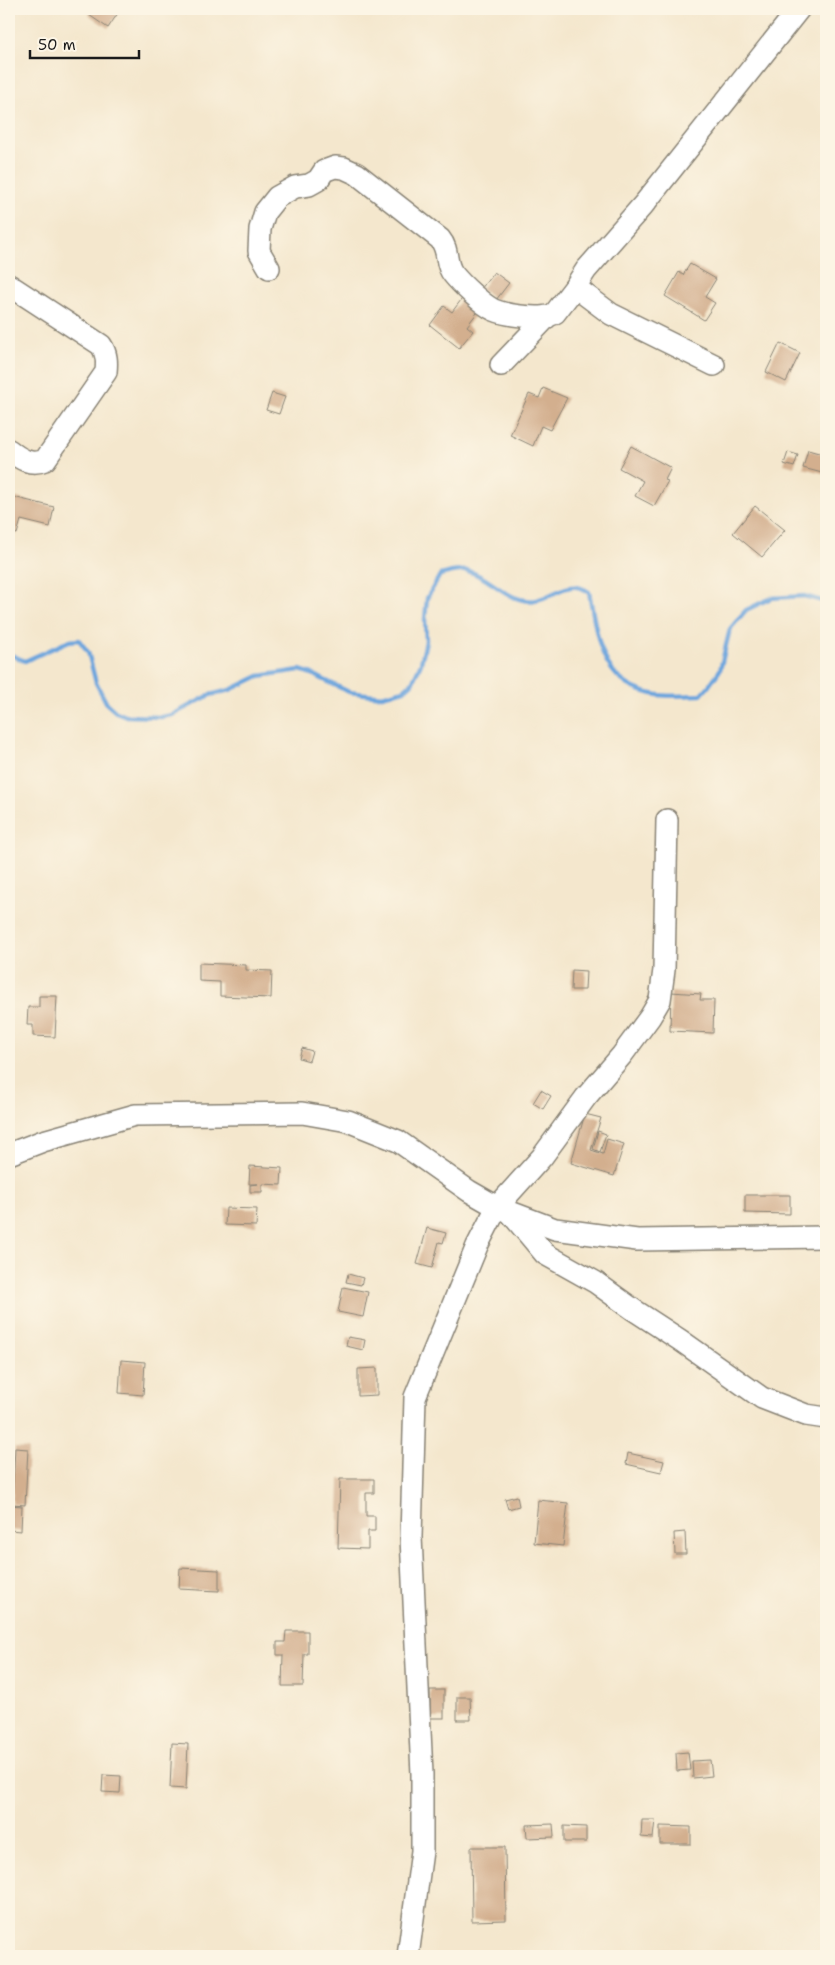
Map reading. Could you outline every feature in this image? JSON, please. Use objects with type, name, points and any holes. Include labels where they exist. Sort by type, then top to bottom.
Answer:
[{"type":"street","points":[[501,365],[546,318],[555,314],[586,270],[644,204],[799,9]]},
{"type":"street","points":[[269,268],[259,251],[260,229],[265,212],[277,197],[295,187],[309,185],[318,180],[324,171],[335,167],[344,168],[357,174],[440,238],[446,246],[449,269],[453,275],[486,306],[502,312],[546,318]]},
{"type":"street","points":[[9,285],[101,345],[107,362],[106,372],[45,460],[36,464],[27,462],[9,450]]},
{"type":"street","points":[[575,287],[611,314],[714,365]]},
{"type":"street","points":[[408,1956],[422,1851],[422,1774],[411,1537],[415,1397],[477,1246],[502,1209],[586,1097],[622,1055],[660,1000],[664,970],[667,820]]},
{"type":"street","points":[[9,1154],[43,1141],[135,1115],[302,1113],[348,1121],[398,1141],[469,1191],[502,1209],[555,1229],[637,1240],[826,1237]]},
{"type":"street","points":[[502,1209],[545,1254],[594,1282],[762,1398],[806,1416],[826,1418]]},
{"type":"building","points":[[93,9],[120,10],[108,28],[89,15]]},
{"type":"building","points":[[690,264],[716,279],[705,297],[715,303],[704,320],[665,296],[679,272],[683,275]]},
{"type":"building","points":[[494,272],[509,283],[496,300],[481,289]]},
{"type":"building","points":[[467,292],[483,305],[467,326],[473,331],[459,348],[430,325],[444,306],[452,312]]},
{"type":"building","points":[[780,343],[800,353],[786,382],[766,372]]},
{"type":"building","points":[[543,388],[567,398],[550,430],[541,426],[533,446],[510,435],[529,394],[539,398]]},
{"type":"building","points":[[272,393],[285,397],[279,414],[266,410]]},
{"type":"building","points":[[631,446],[671,468],[665,480],[668,481],[654,506],[635,496],[643,481],[619,468]]},
{"type":"building","points":[[808,450],[826,455],[826,474],[803,468]]},
{"type":"building","points":[[788,452],[798,455],[794,467],[784,464]]},
{"type":"building","points":[[9,496],[54,507],[50,527],[21,520],[17,534],[9,531]]},
{"type":"building","points":[[755,506],[785,530],[762,557],[733,533]]},
{"type":"building","points":[[199,963],[246,965],[246,970],[272,971],[271,998],[220,996],[220,982],[199,981]]},
{"type":"building","points":[[572,970],[586,971],[585,990],[571,990]]},
{"type":"building","points":[[671,992],[701,994],[700,1000],[714,1000],[713,1033],[670,1031]]},
{"type":"building","points":[[39,996],[57,996],[55,1037],[33,1036],[33,1025],[27,1025],[28,1007],[39,1007]]},
{"type":"building","points":[[302,1048],[312,1051],[309,1061],[299,1058]]},
{"type":"building","points":[[541,1090],[551,1096],[543,1109],[533,1103]]},
{"type":"building","points":[[585,1114],[601,1118],[591,1150],[603,1154],[607,1139],[624,1144],[614,1176],[571,1163]]},
{"type":"building","points":[[598,1131],[606,1134],[600,1152],[593,1149]]},
{"type":"building","points":[[250,1166],[282,1168],[281,1185],[262,1184],[262,1192],[250,1192],[250,1185],[258,1184],[249,1184]]},
{"type":"building","points":[[745,1195],[790,1195],[790,1214],[745,1213]]},
{"type":"building","points":[[226,1208],[257,1209],[256,1226],[225,1225]]},
{"type":"building","points":[[427,1228],[446,1233],[443,1243],[439,1242],[432,1268],[417,1264]]},
{"type":"building","points":[[348,1274],[363,1278],[361,1285],[346,1282]]},
{"type":"building","points":[[343,1287],[368,1292],[363,1317],[338,1312]]},
{"type":"building","points":[[348,1337],[365,1340],[363,1350],[346,1346]]},
{"type":"building","points":[[121,1360],[145,1362],[143,1395],[119,1393]]},
{"type":"building","points":[[377,1368],[377,1395],[358,1396],[358,1369]]},
{"type":"building","points":[[15,1448],[28,1449],[25,1505],[12,1504]]},
{"type":"building","points":[[628,1453],[664,1461],[661,1472],[626,1464]]},
{"type":"building","points":[[340,1479],[374,1479],[374,1493],[366,1493],[366,1516],[375,1516],[375,1531],[368,1531],[368,1549],[338,1548]]},
{"type":"building","points":[[517,1496],[519,1506],[508,1509],[505,1499]]},
{"type":"building","points":[[538,1500],[568,1503],[563,1546],[534,1543]]},
{"type":"building","points":[[9,1505],[22,1506],[21,1531],[9,1530]]},
{"type":"building","points":[[685,1532],[686,1554],[675,1554],[674,1533]]},
{"type":"building","points":[[180,1568],[219,1570],[219,1591],[179,1589]]},
{"type":"building","points":[[286,1631],[308,1631],[308,1654],[304,1654],[303,1686],[282,1686],[283,1655],[277,1655],[277,1642],[285,1642]]},
{"type":"building","points":[[430,1690],[444,1690],[444,1718],[430,1718]]},
{"type":"building","points":[[457,1697],[470,1697],[471,1720],[457,1720]]},
{"type":"building","points":[[172,1743],[188,1744],[186,1789],[170,1788]]},
{"type":"building","points":[[688,1752],[690,1770],[677,1771],[676,1753]]},
{"type":"building","points":[[710,1760],[712,1776],[693,1778],[692,1761]]},
{"type":"building","points":[[103,1775],[121,1776],[120,1793],[102,1792]]},
{"type":"building","points":[[642,1820],[655,1820],[653,1838],[641,1837]]},
{"type":"building","points":[[553,1824],[554,1837],[527,1838],[526,1825]]},
{"type":"building","points":[[564,1826],[586,1827],[586,1842],[564,1842]]},
{"type":"building","points":[[660,1826],[691,1827],[691,1844],[660,1844]]},
{"type":"building","points":[[471,1847],[505,1847],[506,1920],[472,1921]]},
{"type":"waterway","points":[[9,654],[25,661],[69,641],[79,640],[88,652],[96,683],[107,704],[116,712],[126,716],[161,717],[172,715],[210,695],[230,690],[259,676],[300,670],[349,692],[382,696],[404,690],[412,683],[421,663],[426,641],[425,619],[427,598],[440,575],[456,571],[467,571],[484,578],[517,598],[526,600],[543,598],[569,587],[582,588],[589,592],[595,627],[605,658],[613,671],[624,682],[639,690],[658,695],[701,695],[720,670],[730,629],[746,610],[771,598],[804,596],[826,602]]}]
